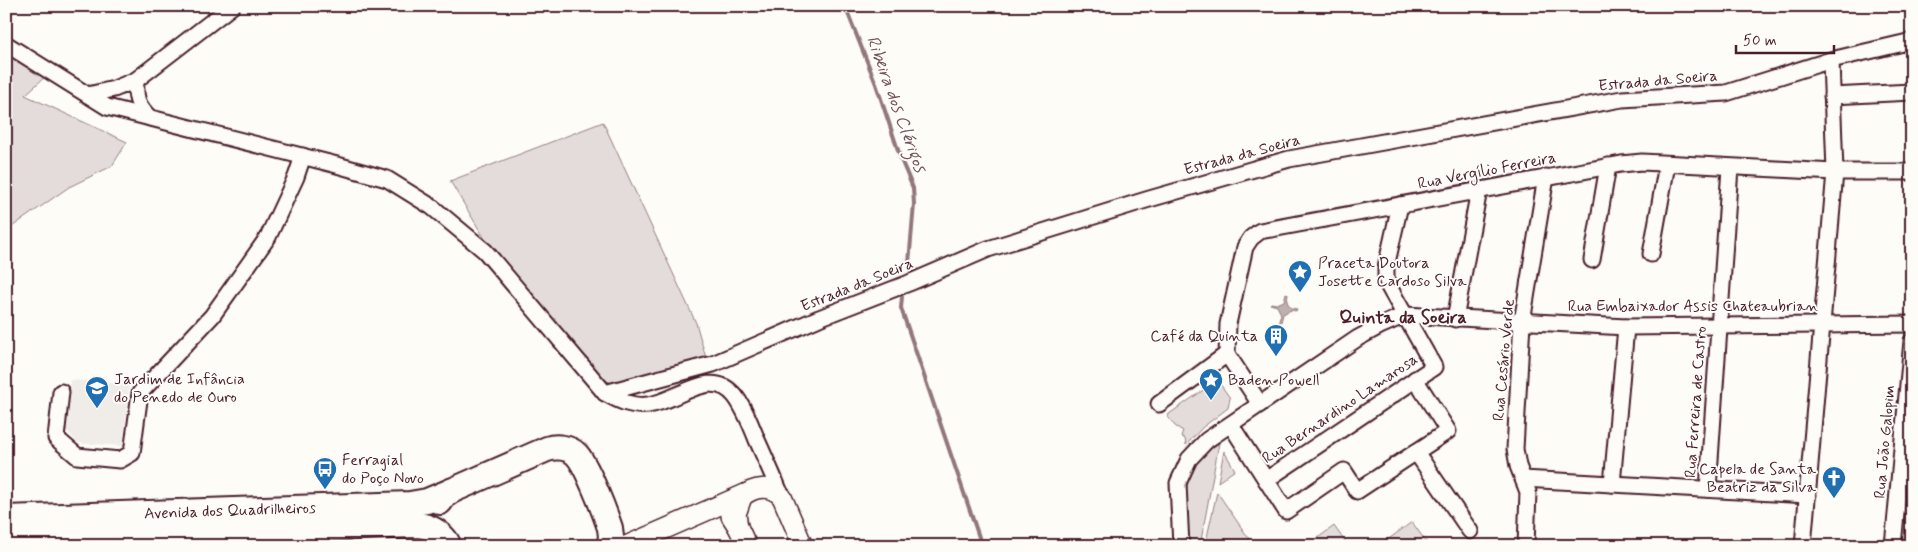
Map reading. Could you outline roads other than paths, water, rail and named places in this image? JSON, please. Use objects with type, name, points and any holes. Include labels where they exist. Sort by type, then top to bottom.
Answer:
[{"type":"main road","name":"Avenida dos Quadrilheiros","points":[[6,518],[410,504],[451,491],[547,449],[556,447],[565,448],[576,454],[581,460],[611,532],[609,546]]},
{"type":"main road","points":[[448,544],[439,523],[437,508],[445,495],[451,491]]},
{"type":"main road","name":"Avenida dos Quadrilheiros","points":[[6,540],[274,538],[424,526],[439,532],[448,544]]},
{"type":"street","points":[[88,95],[114,89],[136,80],[232,6]]},
{"type":"street","name":"Estrada da Soeira","points":[[605,393],[713,364],[819,318],[988,250],[1146,200],[1289,158],[1622,99],[1726,93],[1831,60],[1912,41]]},
{"type":"street","points":[[6,44],[107,108],[304,156],[387,179],[432,207],[485,251],[605,393],[617,400],[634,405],[649,405],[709,383],[722,385],[734,395],[744,410],[803,546]]},
{"type":"street","points":[[1803,546],[1835,172],[1831,60]]},
{"type":"street","points":[[136,80],[136,93],[141,109],[150,118]]},
{"type":"street","points":[[1832,96],[1912,92]]},
{"type":"street","points":[[61,392],[56,438],[77,456],[120,460],[132,453],[140,393],[212,316],[268,237],[304,156]]},
{"type":"street","name":"Rua Vergílio Ferreira","points":[[1227,354],[1228,324],[1245,248],[1251,238],[1260,232],[1546,177],[1642,162],[1835,172],[1912,172]]},
{"type":"street","points":[[1651,254],[1667,164]]},
{"type":"street","points":[[1592,260],[1608,166]]},
{"type":"street","name":"Rua Ferreira de Castro","points":[[1708,489],[1730,168]]},
{"type":"street","name":"Rua Cesário Verde","points":[[1526,546],[1528,492],[1518,466],[1515,449],[1522,322],[1546,177]]},
{"type":"street","points":[[1454,319],[1479,190]]},
{"type":"street","points":[[1400,205],[1386,267],[1386,278],[1405,315]]},
{"type":"street","name":"Rua Embaixador Assis Chateaubrian","points":[[1181,546],[1178,482],[1189,459],[1207,440],[1358,338],[1405,315],[1626,327],[1912,324]]},
{"type":"street","name":"Rua Bernardino Lamarosa","points":[[1266,480],[1434,367],[1405,315]]},
{"type":"street","points":[[1612,484],[1626,327]]},
{"type":"street","name":"Rua João Galopim","points":[[1893,546],[1912,341]]},
{"type":"street","points":[[1159,404],[1227,354],[1260,404]]},
{"type":"street","points":[[1231,425],[1286,511],[1344,471],[1358,491],[1448,431],[1416,379]]},
{"type":"street","points":[[1416,452],[1470,531]]},
{"type":"street","points":[[626,546],[706,512],[760,485],[766,476],[767,466],[765,457]]},
{"type":"street","points":[[1523,479],[1808,495]]},
{"type":"street","points":[[746,546],[736,519],[740,500],[749,492],[764,488],[777,492],[784,503]]},
{"type":"street","points":[[706,512],[718,510],[727,513],[738,526]]},
{"type":"street","points":[[607,520],[613,529],[623,537],[637,540],[648,536]]},
{"type":"waterway","name":"Ribeira dos Clérigos","points":[[845,6],[876,84],[902,162],[913,188],[914,204],[909,263],[911,273]]},
{"type":"waterway","name":"Ribeira dos Clérigos","points":[[902,297],[901,308],[982,546]]},
{"type":"place","name":"Praceta Doutora Josette Cardoso Silva","points":[[1300,293]]},
{"type":"place","name":"Café da Quinta","points":[[1276,357]]},
{"type":"place","name":"Baden Powell","points":[[1211,401]]},
{"type":"place","name":"Jardim de Infância do Penedo de Ouro","points":[[97,409]]},
{"type":"place","name":"Ferragial do Poço Novo","points":[[325,490]]},
{"type":"place","name":"Capela de Santa Beatriz da Silva","points":[[1834,499]]},
{"type":"district","name":"Quinta da Soeira","points":[[1403,318]]}]
